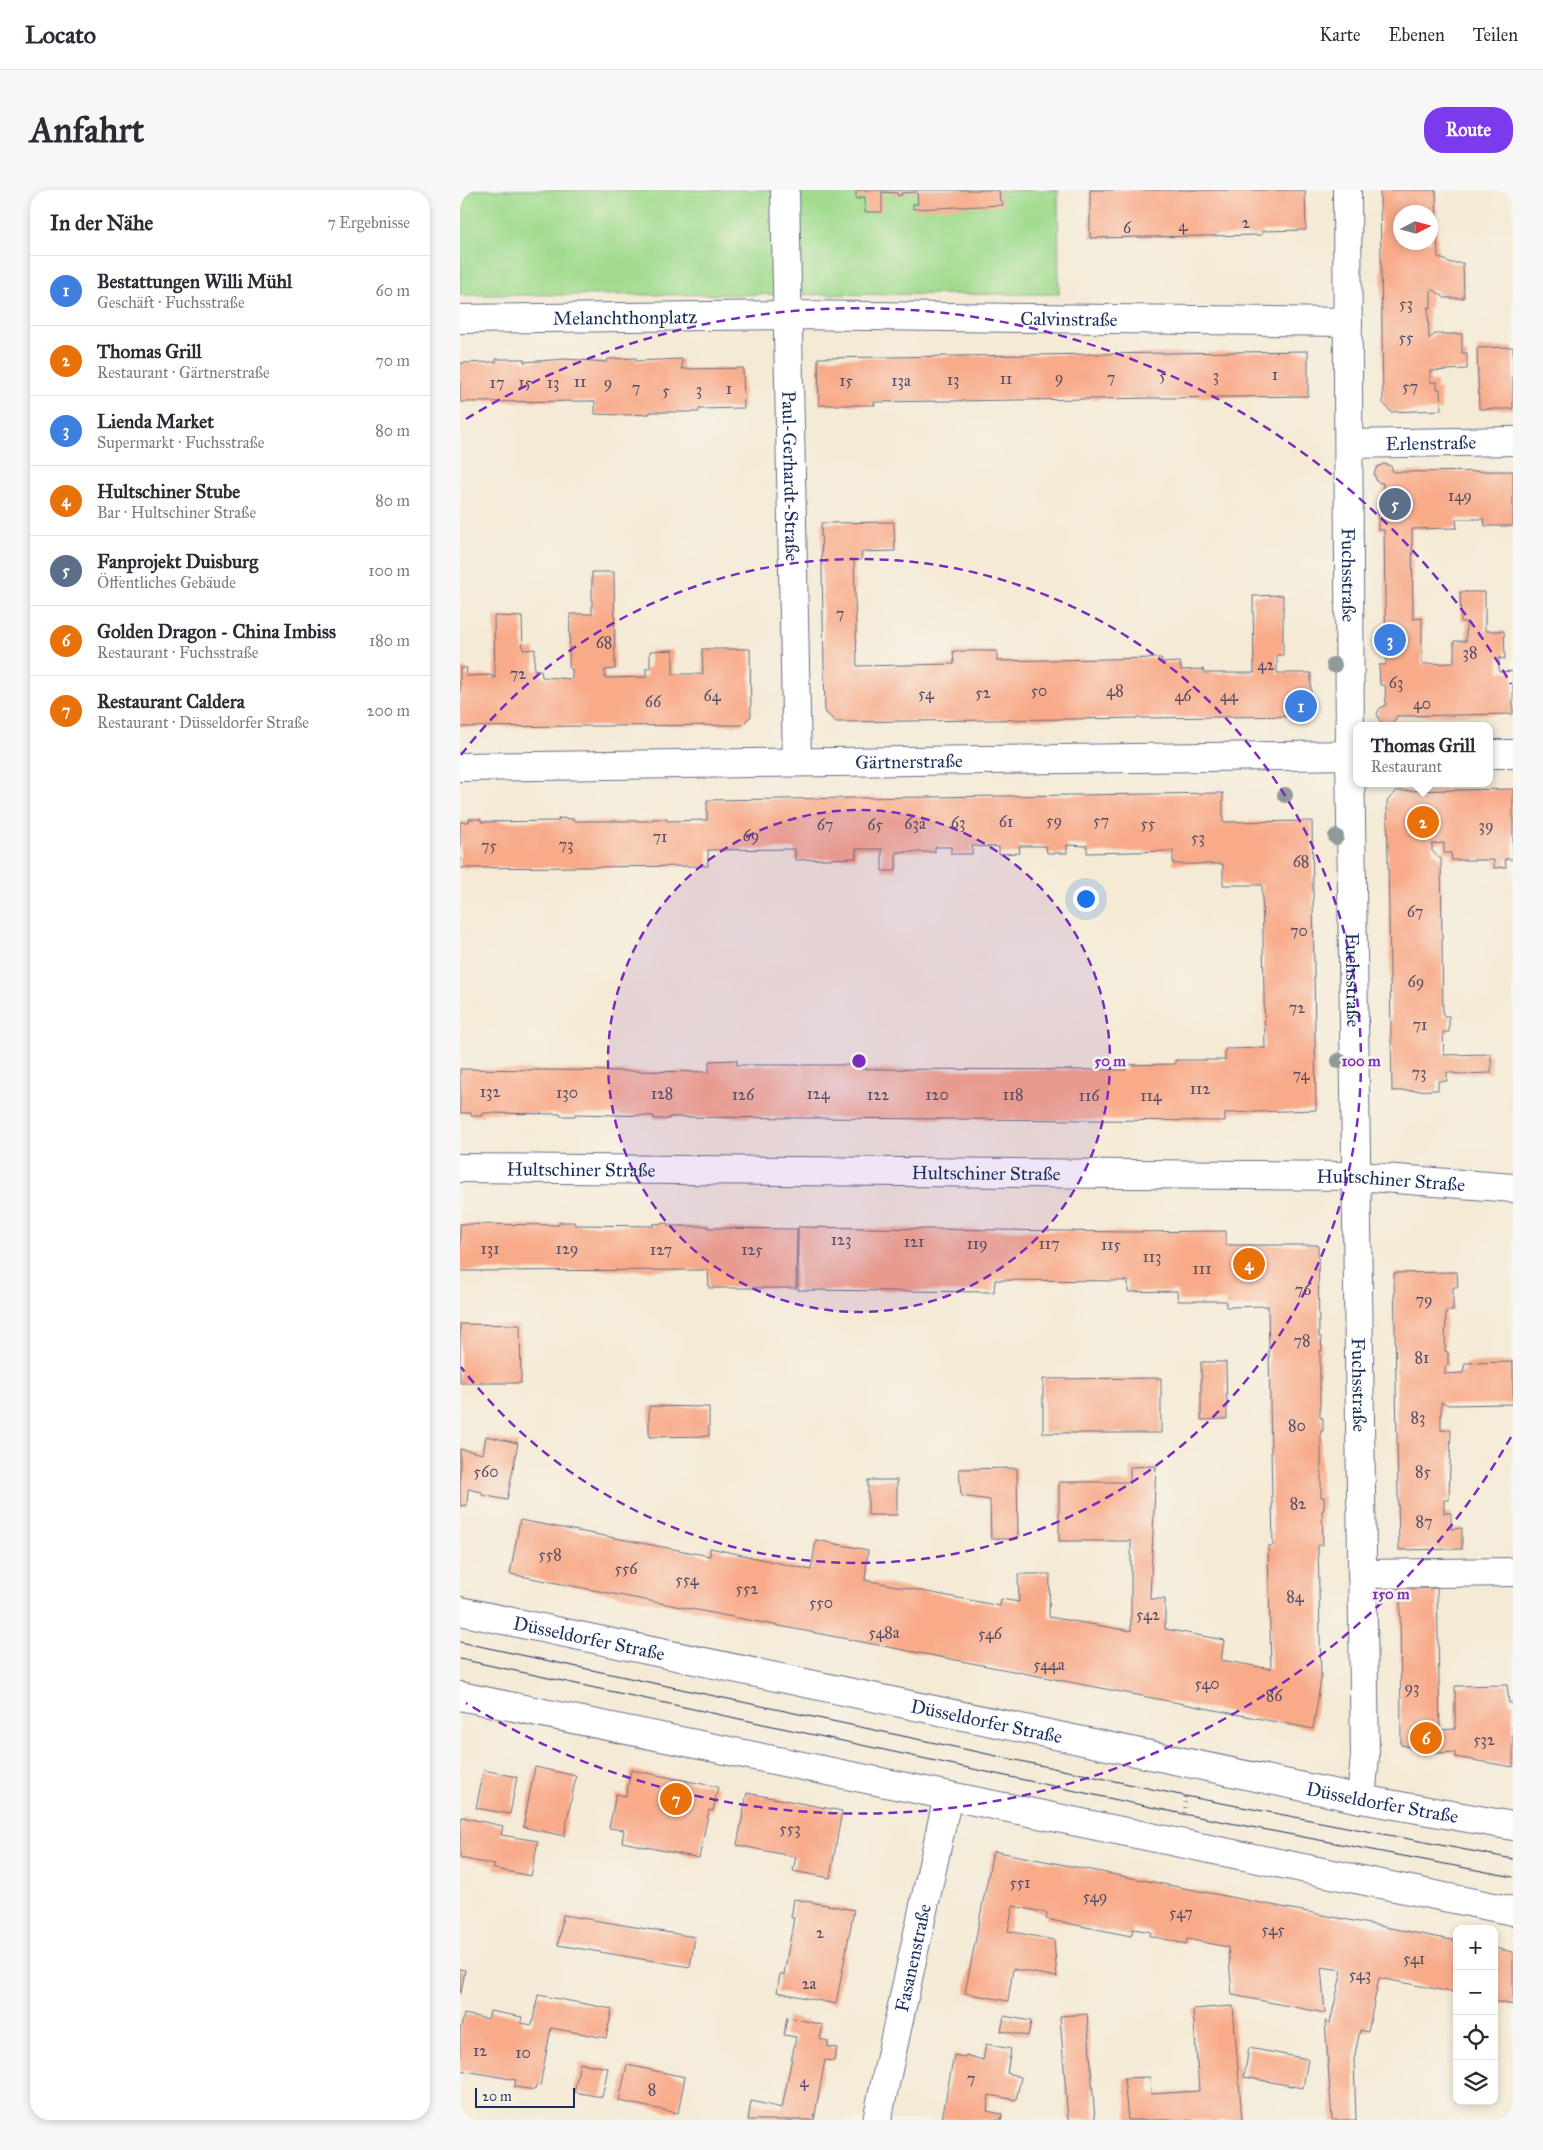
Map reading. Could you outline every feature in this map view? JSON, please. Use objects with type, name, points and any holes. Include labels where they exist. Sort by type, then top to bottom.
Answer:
[{"type":"street","name":"Paul-Gerhardt-Straße","points":[[785,190],[789,315],[796,761]]},
{"type":"street","name":"Fuchsstraße","points":[[1347,190],[1353,755]]},
{"type":"street","name":"Melanchthonplatz","points":[[460,320],[789,315]]},
{"type":"street","name":"Calvinstraße","points":[[789,315],[1348,322]]},
{"type":"street","name":"Erlenstraße","points":[[1350,444],[1513,441]]},
{"type":"street","points":[[1493,754],[1513,754]]},
{"type":"street","name":"Gärtnerstraße","points":[[460,766],[1353,755]]},
{"type":"street","name":"Fuchsstraße","points":[[1353,787],[1365,1756],[1361,1799]]},
{"type":"street","name":"Hultschiner Straße","points":[[460,1168],[1357,1176],[1513,1188]]},
{"type":"street","points":[[1362,1574],[1513,1572]]},
{"type":"street","name":"Düsseldorfer Straße","points":[[460,1610],[1361,1799],[1513,1826]]},
{"type":"street","points":[[460,1696],[1513,1911]]},
{"type":"street","name":"Fasanenstraße","points":[[877,2120],[948,1796]]},
{"type":"path","points":[[1176,1760],[1172,1778],[1188,1781],[1181,1827],[1201,1830],[1198,1846]]},
{"type":"green space","points":[[460,190],[1058,190],[1059,294],[460,295]]},
{"type":"building","points":[[856,190],[999,190],[1000,201],[1002,201],[1003,205],[913,209],[913,204],[918,204],[917,192],[901,193],[902,195],[898,196],[897,193],[882,192],[882,212],[865,212],[865,197],[856,199]]},
{"type":"building","points":[[1090,190],[1305,190],[1306,230],[1262,231],[1262,235],[1090,238]]},
{"type":"building","points":[[1380,190],[1436,190],[1436,205],[1393,205],[1393,250],[1438,250],[1438,257],[1451,263],[1463,263],[1464,298],[1445,298],[1431,290],[1431,308],[1428,307],[1429,339],[1435,334],[1462,334],[1462,353],[1467,353],[1467,369],[1430,371],[1430,382],[1437,382],[1437,389],[1440,389],[1441,410],[1391,412],[1383,403]]},
{"type":"building","points":[[1513,347],[1513,409],[1479,409],[1477,348]]},
{"type":"building","points":[[1308,351],[1308,396],[874,402],[875,405],[819,405],[818,358]]},
{"type":"building","points":[[636,358],[636,361],[682,359],[682,369],[743,368],[744,408],[699,409],[699,412],[650,412],[650,414],[623,415],[595,414],[595,401],[460,402],[460,363],[496,362],[496,359],[524,359],[524,362],[566,359],[607,362],[608,359]]},
{"type":"building","points":[[1384,464],[1391,466],[1393,472],[1513,471],[1513,526],[1485,526],[1484,519],[1456,519],[1457,528],[1412,529],[1413,619],[1422,618],[1422,664],[1454,663],[1454,641],[1466,641],[1466,622],[1461,622],[1460,592],[1485,592],[1485,631],[1504,631],[1505,659],[1499,658],[1499,672],[1513,671],[1513,714],[1397,716],[1394,722],[1380,721],[1377,714],[1380,708],[1386,705],[1385,685],[1380,685],[1379,665],[1386,665],[1384,530],[1378,530],[1378,506],[1383,506],[1383,483],[1377,482],[1374,474],[1377,467]]},
{"type":"building","points":[[894,522],[895,551],[862,552],[861,560],[854,560],[857,666],[954,664],[953,651],[997,651],[997,661],[1161,658],[1162,663],[1180,662],[1181,670],[1203,669],[1205,673],[1254,673],[1253,596],[1283,595],[1283,655],[1277,655],[1277,673],[1311,673],[1311,708],[1302,716],[836,722],[825,712],[821,523]]},
{"type":"building","points":[[592,572],[614,572],[615,669],[605,670],[605,678],[646,677],[646,668],[650,668],[650,651],[673,650],[673,674],[703,674],[702,649],[750,649],[751,716],[742,725],[460,727],[460,668],[467,668],[466,676],[492,675],[492,678],[495,678],[494,616],[522,617],[523,650],[535,649],[534,670],[541,670],[542,677],[572,679],[572,669],[569,669],[570,614],[592,614]]},
{"type":"building","points":[[1513,789],[1513,859],[1505,859],[1506,867],[1494,868],[1494,860],[1452,860],[1451,853],[1444,853],[1444,843],[1432,844],[1432,851],[1441,859],[1443,1016],[1449,1016],[1449,1032],[1443,1032],[1444,1055],[1491,1054],[1491,1073],[1459,1074],[1447,1072],[1447,1081],[1438,1081],[1438,1090],[1392,1091],[1387,801],[1397,791]]},
{"type":"building","points":[[1223,793],[1223,822],[1312,821],[1316,1110],[1225,1113],[1225,1121],[669,1117],[669,1119],[654,1119],[654,1116],[575,1114],[575,1116],[560,1116],[560,1114],[483,1113],[483,1116],[471,1116],[471,1113],[460,1113],[460,1069],[709,1072],[709,1061],[737,1060],[737,1065],[858,1065],[858,1069],[1126,1070],[1126,1065],[1175,1064],[1175,1060],[1225,1060],[1225,1049],[1265,1048],[1262,885],[1223,885],[1223,864],[1173,864],[1173,851],[1087,853],[1087,846],[1067,845],[1067,853],[1047,853],[1046,846],[1019,846],[1020,853],[999,854],[999,847],[972,846],[972,854],[951,854],[951,847],[935,847],[935,852],[896,852],[896,871],[882,871],[882,849],[856,849],[856,858],[795,860],[795,849],[708,850],[708,866],[460,868],[460,822],[469,822],[469,819],[481,819],[481,822],[559,821],[558,818],[573,819],[573,821],[707,820],[707,800]]},
{"type":"building","points":[[559,1222],[574,1222],[575,1225],[653,1226],[653,1224],[668,1223],[668,1226],[708,1226],[708,1228],[797,1229],[796,1288],[709,1288],[708,1270],[460,1271],[460,1224],[559,1225]]},
{"type":"building","points":[[798,1227],[1127,1232],[1226,1231],[1226,1245],[1318,1245],[1319,1337],[1321,1337],[1322,1351],[1320,1351],[1320,1418],[1323,1418],[1323,1431],[1321,1431],[1321,1497],[1324,1497],[1324,1510],[1322,1510],[1323,1545],[1318,1545],[1321,1679],[1313,1729],[510,1574],[520,1520],[710,1556],[710,1548],[811,1570],[816,1540],[868,1550],[865,1580],[1000,1606],[1001,1599],[1019,1602],[1018,1574],[1050,1574],[1049,1617],[1131,1631],[1131,1541],[1059,1541],[1059,1482],[1130,1482],[1130,1467],[1156,1466],[1150,1599],[1165,1599],[1165,1629],[1224,1640],[1221,1660],[1271,1669],[1268,1546],[1273,1546],[1268,1306],[1226,1307],[1226,1301],[1178,1301],[1177,1291],[1128,1292],[1128,1281],[995,1280],[994,1292],[798,1290]]},
{"type":"building","points":[[1457,1272],[1458,1287],[1453,1287],[1453,1311],[1446,1311],[1445,1351],[1448,1352],[1448,1365],[1445,1367],[1445,1374],[1463,1373],[1465,1363],[1513,1362],[1513,1404],[1449,1405],[1441,1402],[1441,1430],[1451,1430],[1449,1500],[1444,1500],[1444,1513],[1451,1513],[1451,1529],[1462,1528],[1462,1549],[1399,1550],[1394,1273]]},
{"type":"building","points":[[460,1324],[520,1325],[521,1383],[460,1383]]},
{"type":"building","points":[[1201,1362],[1226,1362],[1227,1419],[1201,1420]]},
{"type":"building","points":[[1161,1378],[1161,1433],[1043,1433],[1043,1379]]},
{"type":"building","points":[[649,1406],[709,1407],[709,1436],[649,1437]]},
{"type":"building","points":[[486,1436],[518,1443],[507,1500],[482,1495],[482,1492],[468,1489],[467,1505],[460,1506],[460,1449],[483,1454]]},
{"type":"building","points":[[1017,1468],[1018,1539],[991,1539],[990,1500],[961,1496],[959,1469]]},
{"type":"building","points":[[868,1480],[897,1480],[897,1515],[868,1515]]},
{"type":"building","points":[[1400,1588],[1437,1588],[1440,1730],[1455,1729],[1455,1686],[1507,1685],[1509,1703],[1513,1703],[1513,1767],[1455,1757],[1455,1752],[1440,1753],[1401,1745]]},
{"type":"building","points":[[535,1767],[576,1776],[564,1836],[523,1827]]},
{"type":"building","points":[[484,1770],[517,1777],[510,1814],[476,1808]]},
{"type":"building","points":[[631,1770],[718,1787],[713,1811],[709,1810],[699,1858],[622,1842],[624,1830],[609,1828],[616,1794],[626,1796]]},
{"type":"building","points":[[747,1793],[842,1811],[830,1878],[793,1871],[796,1857],[737,1845]]},
{"type":"building","points":[[462,1817],[503,1826],[501,1835],[538,1841],[531,1876],[493,1869],[495,1865],[460,1858]]},
{"type":"building","points":[[993,1851],[1453,1940],[1453,1992],[1379,1978],[1368,2032],[1360,2030],[1354,2059],[1356,2120],[1332,2120],[1325,2021],[1330,2023],[1342,1970],[1321,1967],[1325,2013],[1232,1995],[1228,1947],[1187,1939],[1186,1944],[1150,1936],[1151,1932],[1133,1929],[1131,1936],[1046,1919],[1047,1913],[1013,1906],[1008,1931],[1054,1940],[1057,1977],[1013,1969],[1008,2001],[965,1993]]},
{"type":"building","points":[[794,1899],[854,1910],[836,2004],[777,1992],[780,1974],[784,1974],[794,1918],[791,1918]]},
{"type":"building","points":[[563,1915],[695,1937],[690,1967],[558,1945]]},
{"type":"building","points":[[1498,1949],[1513,1952],[1513,2005],[1498,2002]]},
{"type":"building","points":[[460,1969],[465,1970],[461,1993],[460,1993]]},
{"type":"building","points":[[538,1995],[612,2009],[606,2038],[551,2028],[540,2086],[536,2085],[535,2090],[514,2087],[516,2080],[460,2070],[460,2031],[464,2014],[488,2019],[490,2011],[522,2017],[521,2023],[532,2025]]},
{"type":"building","points":[[1233,2006],[1242,2120],[1128,2120],[1124,2078],[1150,2077],[1151,2094],[1199,2091],[1193,2009]]},
{"type":"building","points":[[1087,2014],[1095,2120],[1068,2120],[1060,2016]]},
{"type":"building","points":[[1004,2016],[1031,2021],[1028,2036],[1001,2031]]},
{"type":"building","points":[[787,2017],[823,2025],[820,2039],[828,2041],[828,2047],[837,2048],[834,2061],[825,2060],[814,2120],[748,2120],[751,2101],[782,2108],[796,2037],[784,2035]]},
{"type":"building","points":[[986,2044],[1011,2049],[1007,2073],[1021,2077],[1016,2100],[989,2095],[987,2111],[1002,2114],[1001,2120],[942,2119],[954,2055],[965,2057],[966,2055],[983,2060]]},
{"type":"building","points":[[1249,2048],[1308,2059],[1303,2088],[1244,2077]]},
{"type":"building","points":[[580,2063],[608,2068],[602,2097],[574,2092]]},
{"type":"building","points":[[627,2065],[685,2077],[678,2113],[619,2101]]},
{"type":"tram line","points":[[460,1642],[1185,1796],[1513,1859]]},
{"type":"tram line","points":[[460,1659],[1183,1814],[1513,1877]]},
{"type":"place","name":"Fanprojekt Duisburg","points":[[1395,504]]},
{"type":"place","name":"Lienda Market","points":[[1390,640]]},
{"type":"place","name":"Bestattungen Willi Mühl","points":[[1301,706]]},
{"type":"place","name":"Thomas Grill","points":[[1423,822]]},
{"type":"place","name":"Hultschiner Stube","points":[[1249,1264]]},
{"type":"place","name":"Golden Dragon - China Imbiss","points":[[1426,1738]]},
{"type":"place","name":"Restaurant Caldera","points":[[676,1799]]}]
